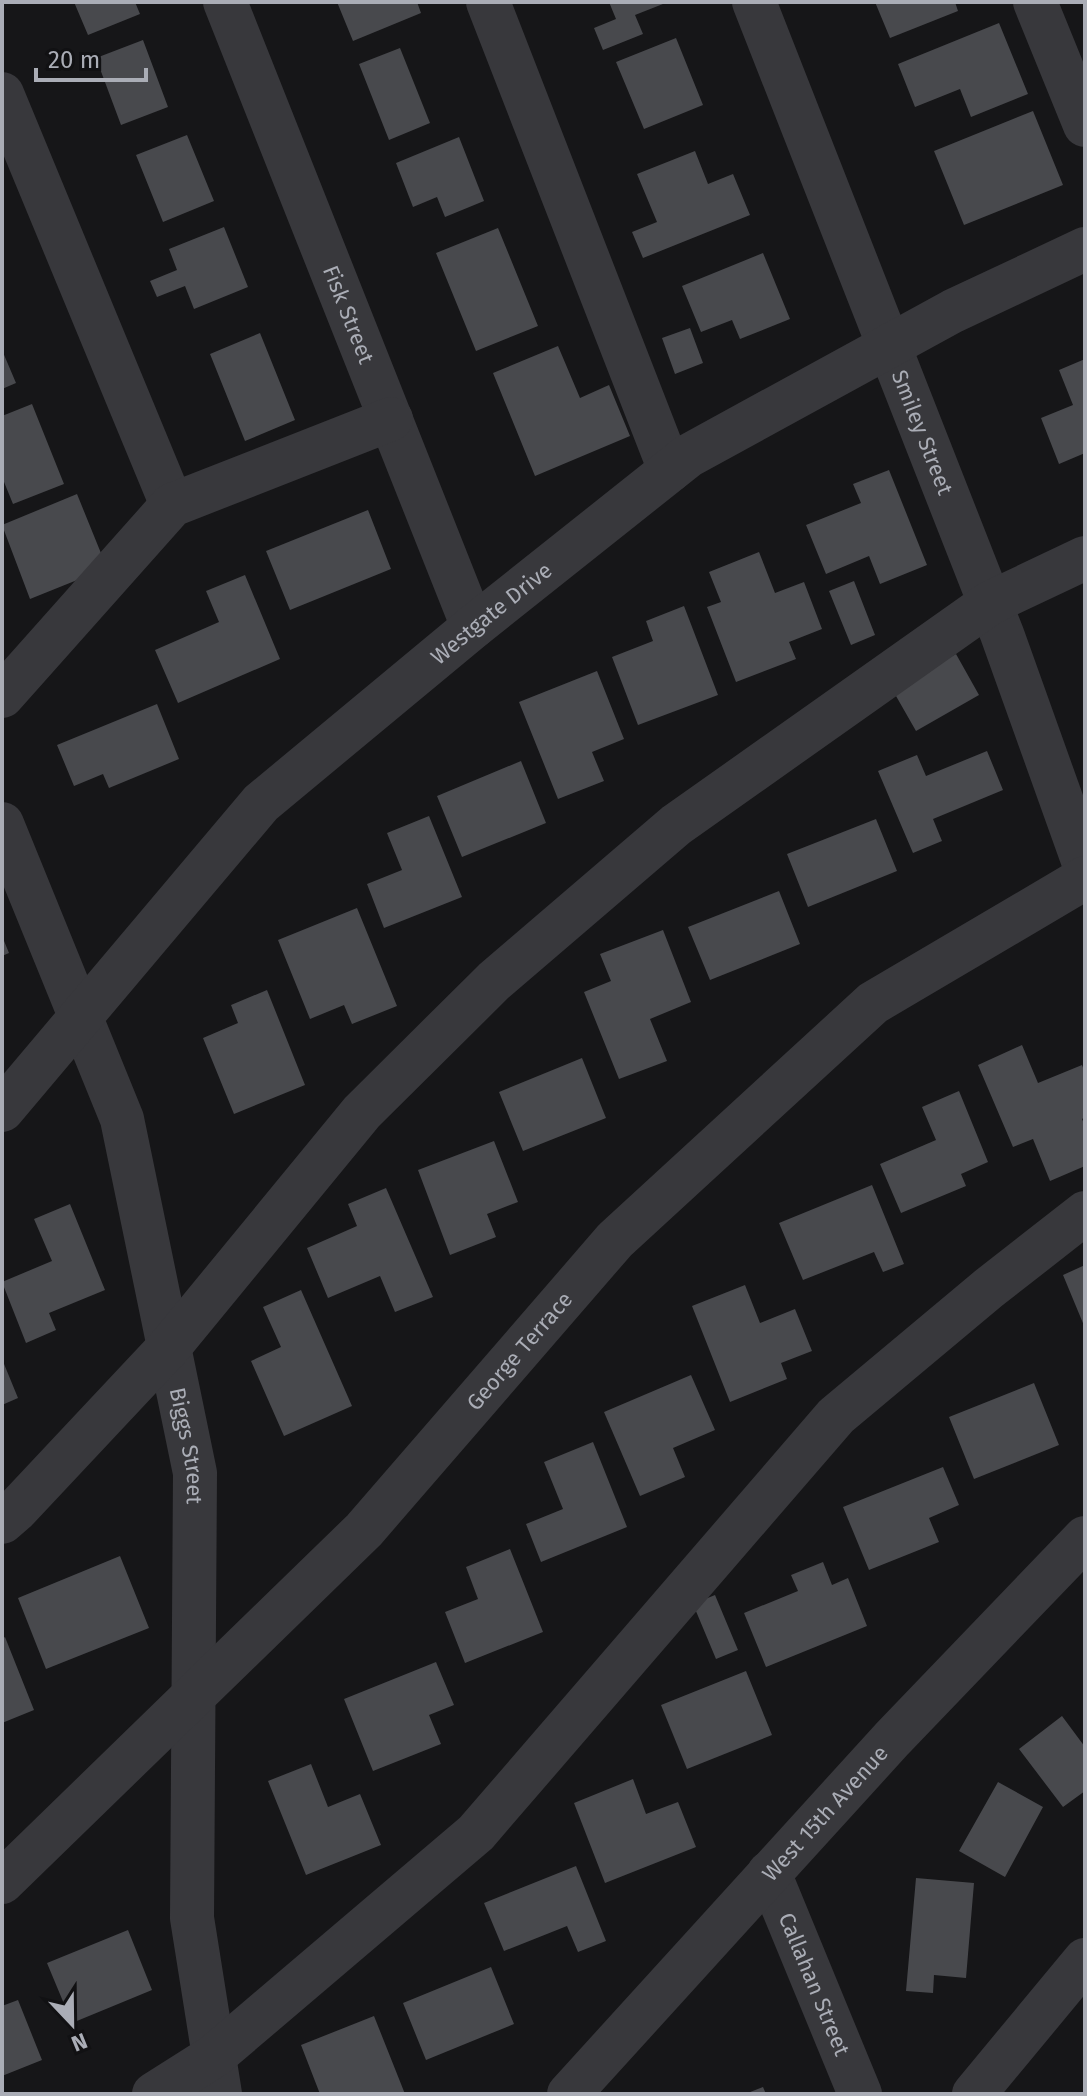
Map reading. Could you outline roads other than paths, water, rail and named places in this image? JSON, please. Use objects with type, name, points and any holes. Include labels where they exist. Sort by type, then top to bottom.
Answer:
[{"type":"street","name":"Fisk Street","points":[[225,2],[473,627]]},
{"type":"street","points":[[488,2],[670,470]]},
{"type":"street","name":"Smiley Street","points":[[754,2],[990,603],[1085,866]]},
{"type":"street","points":[[1035,2],[1085,125]]},
{"type":"street","points":[[2,94],[172,505]]},
{"type":"street","name":"Westgate Drive","points":[[2,1110],[261,803],[473,627],[670,470],[688,456],[953,311],[1085,249]]},
{"type":"street","points":[[2,696],[172,505],[391,419]]},
{"type":"street","points":[[2,1522],[169,1347],[362,1112],[494,981],[676,825],[990,603],[1085,558]]},
{"type":"street","name":"Biggs Street","points":[[2,824],[122,1119],[195,1473],[192,1918],[217,2075]]},
{"type":"street","name":"George Terrace","points":[[2,1882],[364,1530],[615,1240],[873,1003],[1085,878]]},
{"type":"street","points":[[154,2094],[217,2075],[476,1833],[836,1416],[989,1288],[1085,1213]]},
{"type":"street","name":"West 15th Avenue","points":[[569,2094],[892,1739],[1085,1538]]},
{"type":"street","name":"Callahan Street","points":[[769,1873],[860,2094]]},
{"type":"street","points":[[974,2094],[1085,1960]]}]
